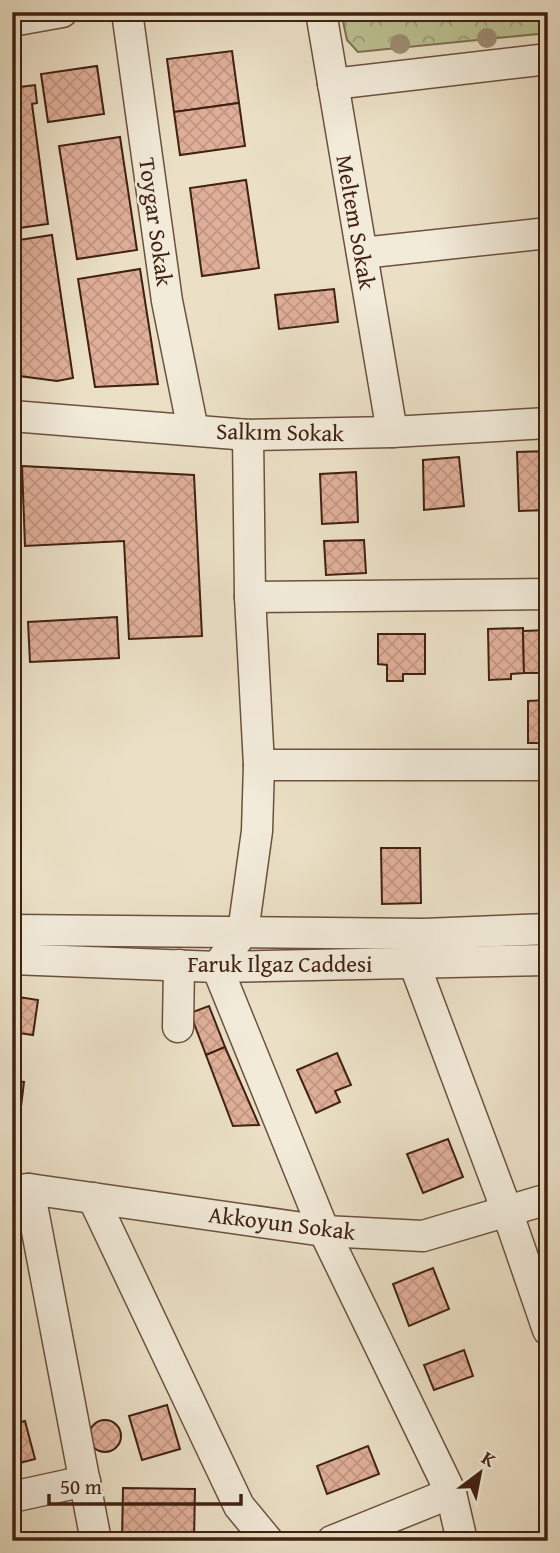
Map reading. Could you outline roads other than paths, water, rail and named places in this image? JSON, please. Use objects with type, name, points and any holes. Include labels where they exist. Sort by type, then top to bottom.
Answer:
[{"type":"street","points":[[12,21],[62,12]]},
{"type":"street","name":"Toygar Sokak","points":[[127,12],[167,301],[193,430]]},
{"type":"street","name":"Meltem Sokak","points":[[321,12],[392,432]]},
{"type":"street","points":[[333,84],[548,58]]},
{"type":"street","points":[[362,253],[548,233]]},
{"type":"street","name":"Salkım Sokak","points":[[12,416],[248,435],[392,432],[548,423]]},
{"type":"street","points":[[248,435],[250,597],[259,765],[257,831],[243,932],[217,967],[324,1231],[451,1493],[462,1541]]},
{"type":"street","points":[[250,597],[548,594]]},
{"type":"street","points":[[259,765],[548,765]]},
{"type":"street","name":"Faruk Ilgaz Caddesi","points":[[12,930],[424,934],[548,929]]},
{"type":"street","name":"Faruk Ilgaz Caddesi","points":[[12,959],[217,967],[548,960]]},
{"type":"street","points":[[414,963],[507,1211],[548,1330]]},
{"type":"street","points":[[178,965],[178,1027]]},
{"type":"street","points":[[21,1190],[96,1541]]},
{"type":"street","name":"Akkoyun Sokak","points":[[21,1190],[324,1231],[423,1236],[548,1199]]},
{"type":"street","points":[[93,1198],[239,1506],[268,1541]]},
{"type":"street","points":[[12,1497],[85,1481]]},
{"type":"street","points":[[332,1541],[451,1493]]}]
